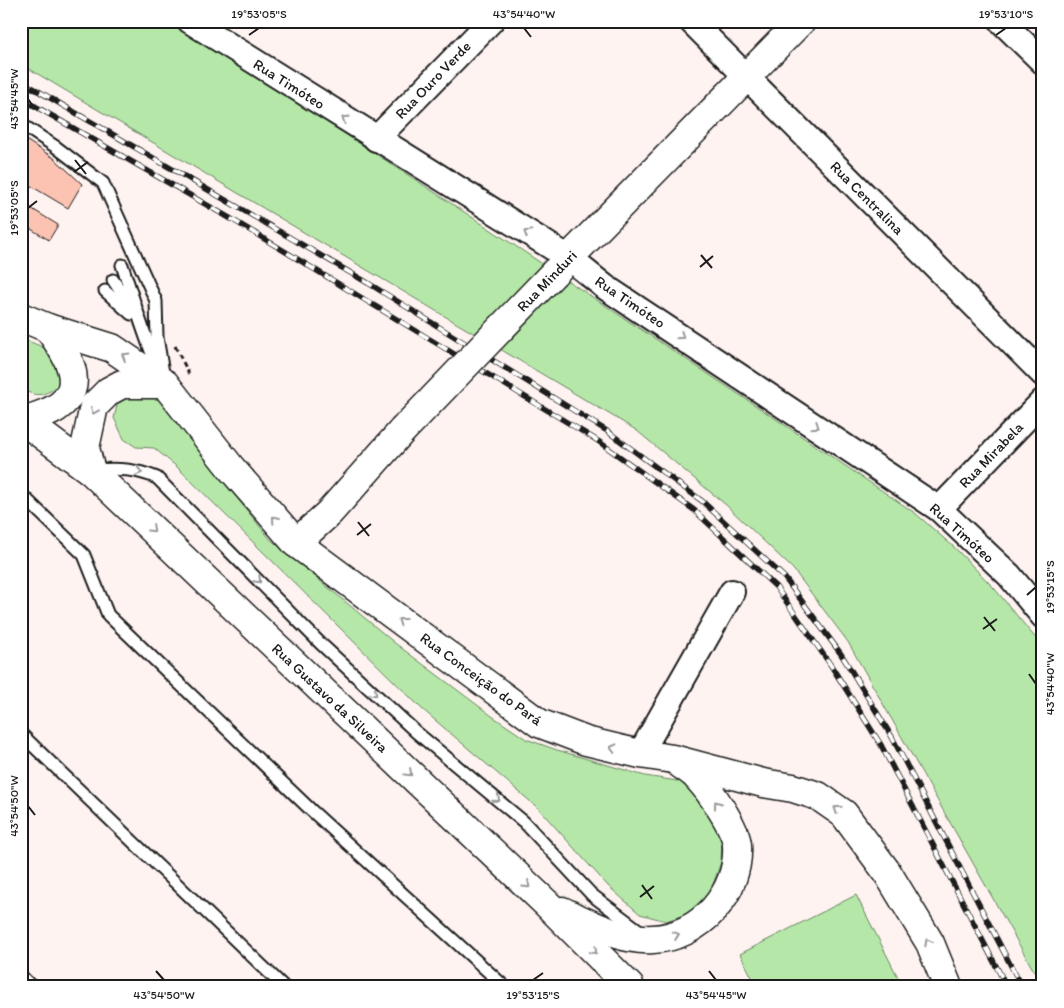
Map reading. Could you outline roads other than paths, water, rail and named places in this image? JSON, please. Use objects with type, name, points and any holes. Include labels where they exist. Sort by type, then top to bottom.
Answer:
[{"type":"main road","name":"Rua Minduri","points":[[296,542],[329,513],[402,431],[801,21]]},
{"type":"main road","name":"Rua Conceição do Pará","points":[[21,317],[48,328],[112,348],[165,384],[231,468],[296,542],[539,723],[586,741],[673,760],[762,783],[793,788],[818,796],[844,814],[887,872],[930,943],[948,987]]},
{"type":"main road","points":[[23,420],[57,408],[71,391],[73,367],[64,348],[48,328]]},
{"type":"main road","points":[[91,471],[85,448],[94,406],[109,392],[122,384],[165,384]]},
{"type":"main road","name":"Rua Gustavo da Silveira","points":[[23,420],[91,471],[548,904],[630,987]]},
{"type":"main road","points":[[548,904],[620,935],[650,940],[669,938],[694,927],[713,912],[726,891],[736,867],[737,844],[732,825],[697,776],[673,760]]},
{"type":"street","name":"Rua Timóteo","points":[[190,21],[376,139],[562,266],[605,287],[939,509],[1008,575],[1043,616]]},
{"type":"street","name":"Rua Ouro Verde","points":[[376,139],[491,21]]},
{"type":"street","name":"Rua Centralina","points":[[691,21],[1043,374]]},
{"type":"street","points":[[1001,21],[1043,62]]},
{"type":"street","name":"Rua Mirabela","points":[[939,509],[1043,401]]},
{"type":"street","points":[[640,754],[732,592]]},
{"type":"lane","points":[[21,124],[56,147],[103,183],[156,301],[157,337],[165,384]]},
{"type":"lane","points":[[122,265],[144,326],[148,347],[165,384]]},
{"type":"lane","points":[[113,280],[144,326]]},
{"type":"lane","points":[[105,291],[144,326]]},
{"type":"lane","points":[[91,471],[116,468],[140,470],[157,478],[320,643],[416,732],[524,822],[592,895],[650,940]]},
{"type":"lane","points":[[21,494],[84,555],[108,616],[311,810],[505,987]]},
{"type":"lane","points":[[21,734],[284,987]]},
{"type":"lane","points":[[21,976],[32,987]]},
{"type":"railway","points":[[21,81],[368,283],[607,431],[702,501],[784,577],[841,654],[892,737],[1022,987]]},
{"type":"railway","points":[[21,98],[233,220],[598,441],[694,510],[776,587],[830,664],[881,745],[1007,987]]}]
